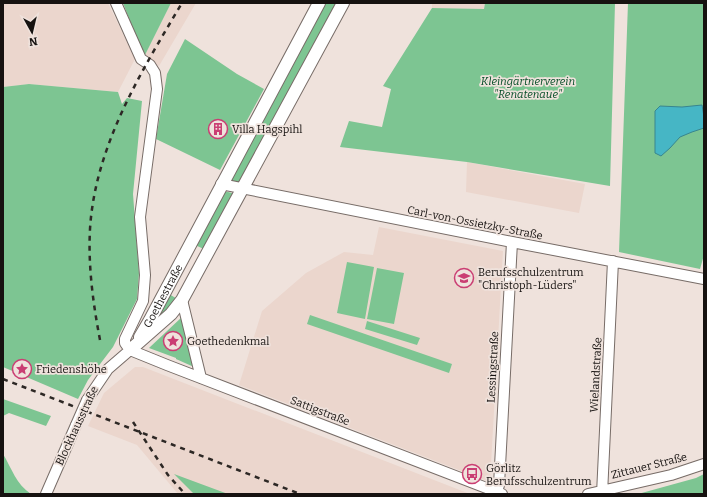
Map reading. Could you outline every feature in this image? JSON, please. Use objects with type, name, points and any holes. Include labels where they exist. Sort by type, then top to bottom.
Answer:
[{"type":"street","points":[[116,3],[141,59],[150,65],[155,73],[157,89],[140,217],[145,275],[143,301],[125,339],[125,343],[132,348]]},
{"type":"street","name":"Goethestraße","points":[[132,348],[150,320],[221,184],[319,3]]},
{"type":"street","name":"Goethestraße","points":[[132,348],[171,314],[182,300],[343,3]]},
{"type":"street","points":[[221,184],[243,188]]},
{"type":"street","name":"Carl-von-Ossietzky-Straße","points":[[243,188],[704,279]]},
{"type":"street","name":"Lessingstraße","points":[[499,493],[512,242]]},
{"type":"street","name":"Wielandstraße","points":[[602,492],[613,261]]},
{"type":"street","name":"Goethestraße","points":[[182,300],[201,378]]},
{"type":"street","name":"Sattigstraße","points":[[132,348],[201,378],[499,493]]},
{"type":"street","name":"Blockhausstraße","points":[[46,494],[88,400],[108,369],[132,348]]},
{"type":"street","name":"Zittauer Straße","points":[[602,492],[670,475],[704,464]]},
{"type":"street","points":[[588,494],[602,492]]},
{"type":"shaded area","points":[[3,3],[108,3],[135,59],[118,92],[29,84],[3,87]]},
{"type":"shaded area","points":[[171,3],[196,3],[159,66],[144,57]]},
{"type":"shaded area","points":[[432,3],[485,3],[484,9],[432,8]]},
{"type":"shaded area","points":[[467,162],[585,184],[579,213],[466,192]]},
{"type":"shaded area","points":[[379,227],[503,251],[490,482],[239,385],[262,311],[306,273],[344,252],[373,255]]},
{"type":"shaded area","points":[[135,367],[143,367],[470,494],[178,494],[137,445],[88,426],[104,393]]},
{"type":"green space","points":[[123,3],[171,3],[144,57]]},
{"type":"green space","points":[[326,3],[340,3],[242,183],[230,181]]},
{"type":"green space","name":"Kleingärtnerverein \"Renatenaue\"","points":[[485,3],[615,3],[610,186],[467,162],[340,147],[349,121],[382,127],[391,89],[383,86],[432,8],[484,9]]},
{"type":"green space","points":[[628,3],[704,3],[704,255],[700,269],[619,252]]},
{"type":"green space","points":[[185,39],[237,74],[264,89],[220,170],[156,139],[167,74]]},
{"type":"green space","points":[[29,84],[118,92],[122,104],[127,98],[142,101],[133,194],[139,273],[137,299],[113,347],[88,380],[78,399],[3,367],[3,87]]},
{"type":"green space","points":[[224,191],[236,194],[206,250],[195,245]]},
{"type":"green space","points":[[347,262],[374,267],[365,319],[337,313]]},
{"type":"green space","points":[[377,268],[404,273],[394,324],[367,319]]},
{"type":"green space","points":[[169,294],[179,300],[165,317],[158,313]]},
{"type":"green space","points":[[310,315],[452,364],[449,373],[307,324]]},
{"type":"green space","points":[[183,316],[194,367],[176,358],[149,348]]},
{"type":"green space","points":[[367,321],[420,338],[417,345],[365,329]]},
{"type":"green space","points":[[3,399],[51,416],[46,426],[9,413],[3,416]]},
{"type":"green space","points":[[3,454],[18,481],[31,494],[3,494]]},
{"type":"green space","points":[[174,474],[228,494],[194,494]]},
{"type":"green space","points":[[704,474],[704,494],[638,494],[696,478]]},
{"type":"water","points":[[702,105],[704,128],[680,137],[661,156],[655,153],[655,111],[660,106],[682,107]]},
{"type":"railway","points":[[100,340],[92,284],[90,229],[94,198],[101,168],[110,139],[122,111],[136,83],[182,3]]},
{"type":"railway","points":[[3,379],[300,494]]},
{"type":"railway","points":[[133,422],[168,475],[185,494]]},
{"type":"place","name":"Villa Hagspihl","points":[[218,129]]},
{"type":"place","name":"Berufsschulzentrum \"Christoph-Lüders\"","points":[[464,278]]},
{"type":"place","name":"Goethedenkmal","points":[[173,341]]},
{"type":"place","name":"Friedenshöhe","points":[[22,369]]},
{"type":"place","name":"Görlitz Berufsschulzentrum","points":[[472,474]]}]
